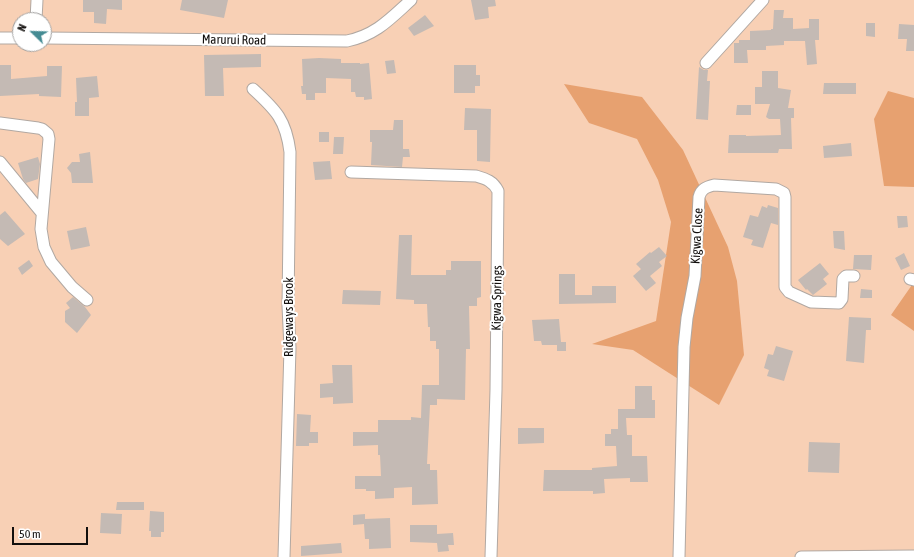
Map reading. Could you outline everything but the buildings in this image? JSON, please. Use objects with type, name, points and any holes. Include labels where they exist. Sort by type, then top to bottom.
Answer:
[{"type":"street","points":[[36,12],[37,0]]},
{"type":"street","name":"Marurui Road","points":[[52,38],[347,41],[360,38],[385,25],[411,0]]},
{"type":"street","points":[[706,63],[763,0]]},
{"type":"street","points":[[0,38],[12,38]]},
{"type":"street","name":"Ridgeways Brook","points":[[252,89],[277,112],[286,130],[290,152],[288,300],[290,348],[284,557]]},
{"type":"street","points":[[0,123],[38,128],[46,131],[48,134],[49,139],[42,213],[42,238],[47,256],[51,262],[72,287],[87,300]]},
{"type":"street","points":[[0,162],[42,213]]},
{"type":"street","name":"Kigwa Springs","points":[[351,172],[476,176],[485,178],[492,182],[498,191],[496,390],[491,557]]},
{"type":"street","name":"Kigwa Close","points":[[679,557],[684,347],[687,318],[694,281],[700,192],[714,185],[776,189],[784,193],[785,287],[789,292],[811,302],[839,303],[842,299],[843,279],[846,276],[854,276]]},
{"type":"street","points":[[801,557],[914,556]]},
{"type":"shaded area","points":[[0,0],[914,0],[914,557],[0,557]]},
{"type":"shaded area","points":[[564,84],[642,97],[683,150],[728,247],[737,281],[744,355],[719,405],[633,350],[592,344],[656,321],[671,222],[658,180],[637,139],[589,123]]},
{"type":"shaded area","points":[[888,91],[914,98],[914,187],[884,186],[874,119]]},
{"type":"shaded area","points":[[914,282],[914,331],[891,315]]}]
